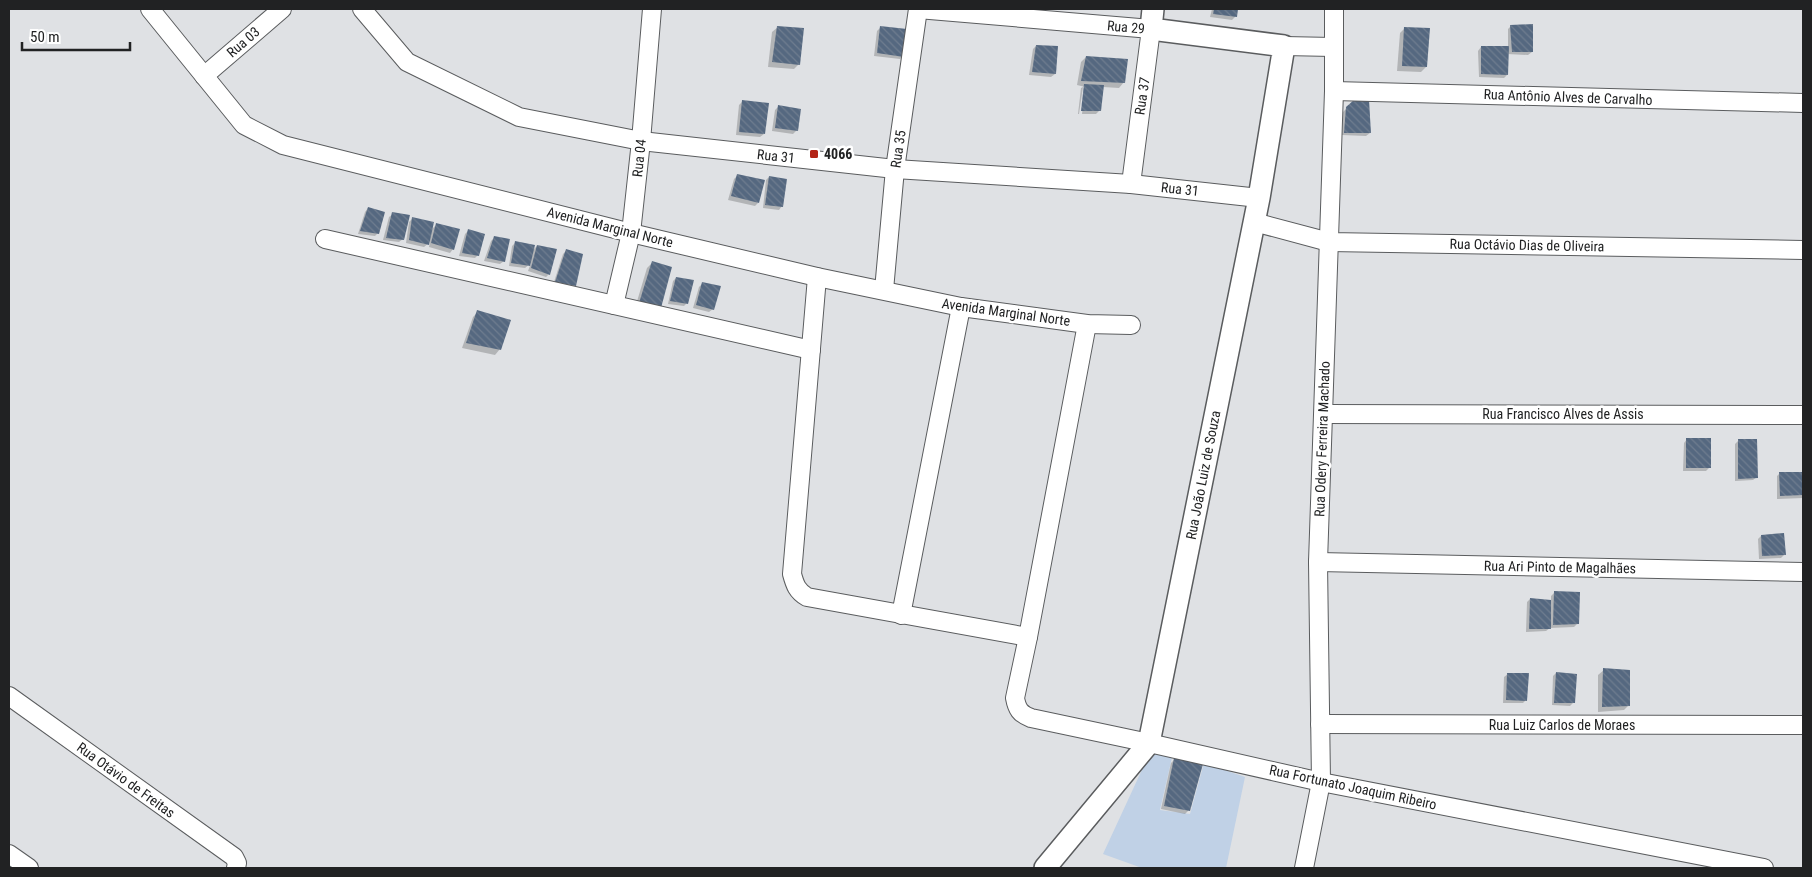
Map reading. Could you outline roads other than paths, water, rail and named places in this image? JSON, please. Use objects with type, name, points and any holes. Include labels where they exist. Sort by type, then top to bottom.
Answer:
[{"type":"street","name":"Avenida Marginal Norte","points":[[150,9],[244,125],[284,145],[632,233],[961,307],[1087,324],[1131,325]]},
{"type":"street","name":"Rua 03","points":[[204,76],[282,9]]},
{"type":"street","name":"Rua 31","points":[[362,9],[407,62],[518,117],[641,141],[895,170],[1131,184],[1259,198]]},
{"type":"street","name":"Rua 04","points":[[614,305],[632,233],[652,9]]},
{"type":"street","name":"Rua 29","points":[[918,9],[1152,19],[1284,46],[1333,47]]},
{"type":"street","name":"Rua 35","points":[[884,290],[895,170],[918,9]]},
{"type":"street","name":"Rua Odery Ferreira Machado","points":[[1304,868],[1321,782],[1318,562],[1334,90],[1334,9]]},
{"type":"street","name":"Rua 37","points":[[1131,184],[1152,19]]},
{"type":"street","name":"Rua João Luiz de Souza","points":[[1045,868],[1149,742],[1259,198],[1284,46]]},
{"type":"street","name":"Rua Antônio Alves de Carvalho","points":[[1334,90],[1803,103]]},
{"type":"street","name":"Rua Octávio Dias de Oliveira","points":[[1254,222],[1329,242],[1803,250]]},
{"type":"street","points":[[325,239],[811,350]]},
{"type":"street","points":[[817,276],[792,574],[795,585],[800,593],[807,597],[901,615],[1028,637],[1087,324]]},
{"type":"street","points":[[901,615],[961,307]]},
{"type":"street","name":"Rua Francisco Alves de Assis","points":[[1324,414],[1803,415]]},
{"type":"street","name":"Rua Ari Pinto de Magalhães","points":[[1318,562],[1803,572]]},
{"type":"street","name":"Rua Fortunato Joaquim Ribeiro","points":[[1028,637],[1015,698],[1017,707],[1022,715],[1031,718],[1149,742],[1321,782],[1764,868]]},
{"type":"street","name":"Rua Otávio de Freitas","points":[[9,696],[234,857],[238,862],[236,868]]},
{"type":"street","name":"Rua Luiz Carlos de Moraes","points":[[1320,724],[1803,725]]},
{"type":"street","points":[[9,854],[29,868]]},
{"type":"place","name":"4066","points":[[814,154]]}]
